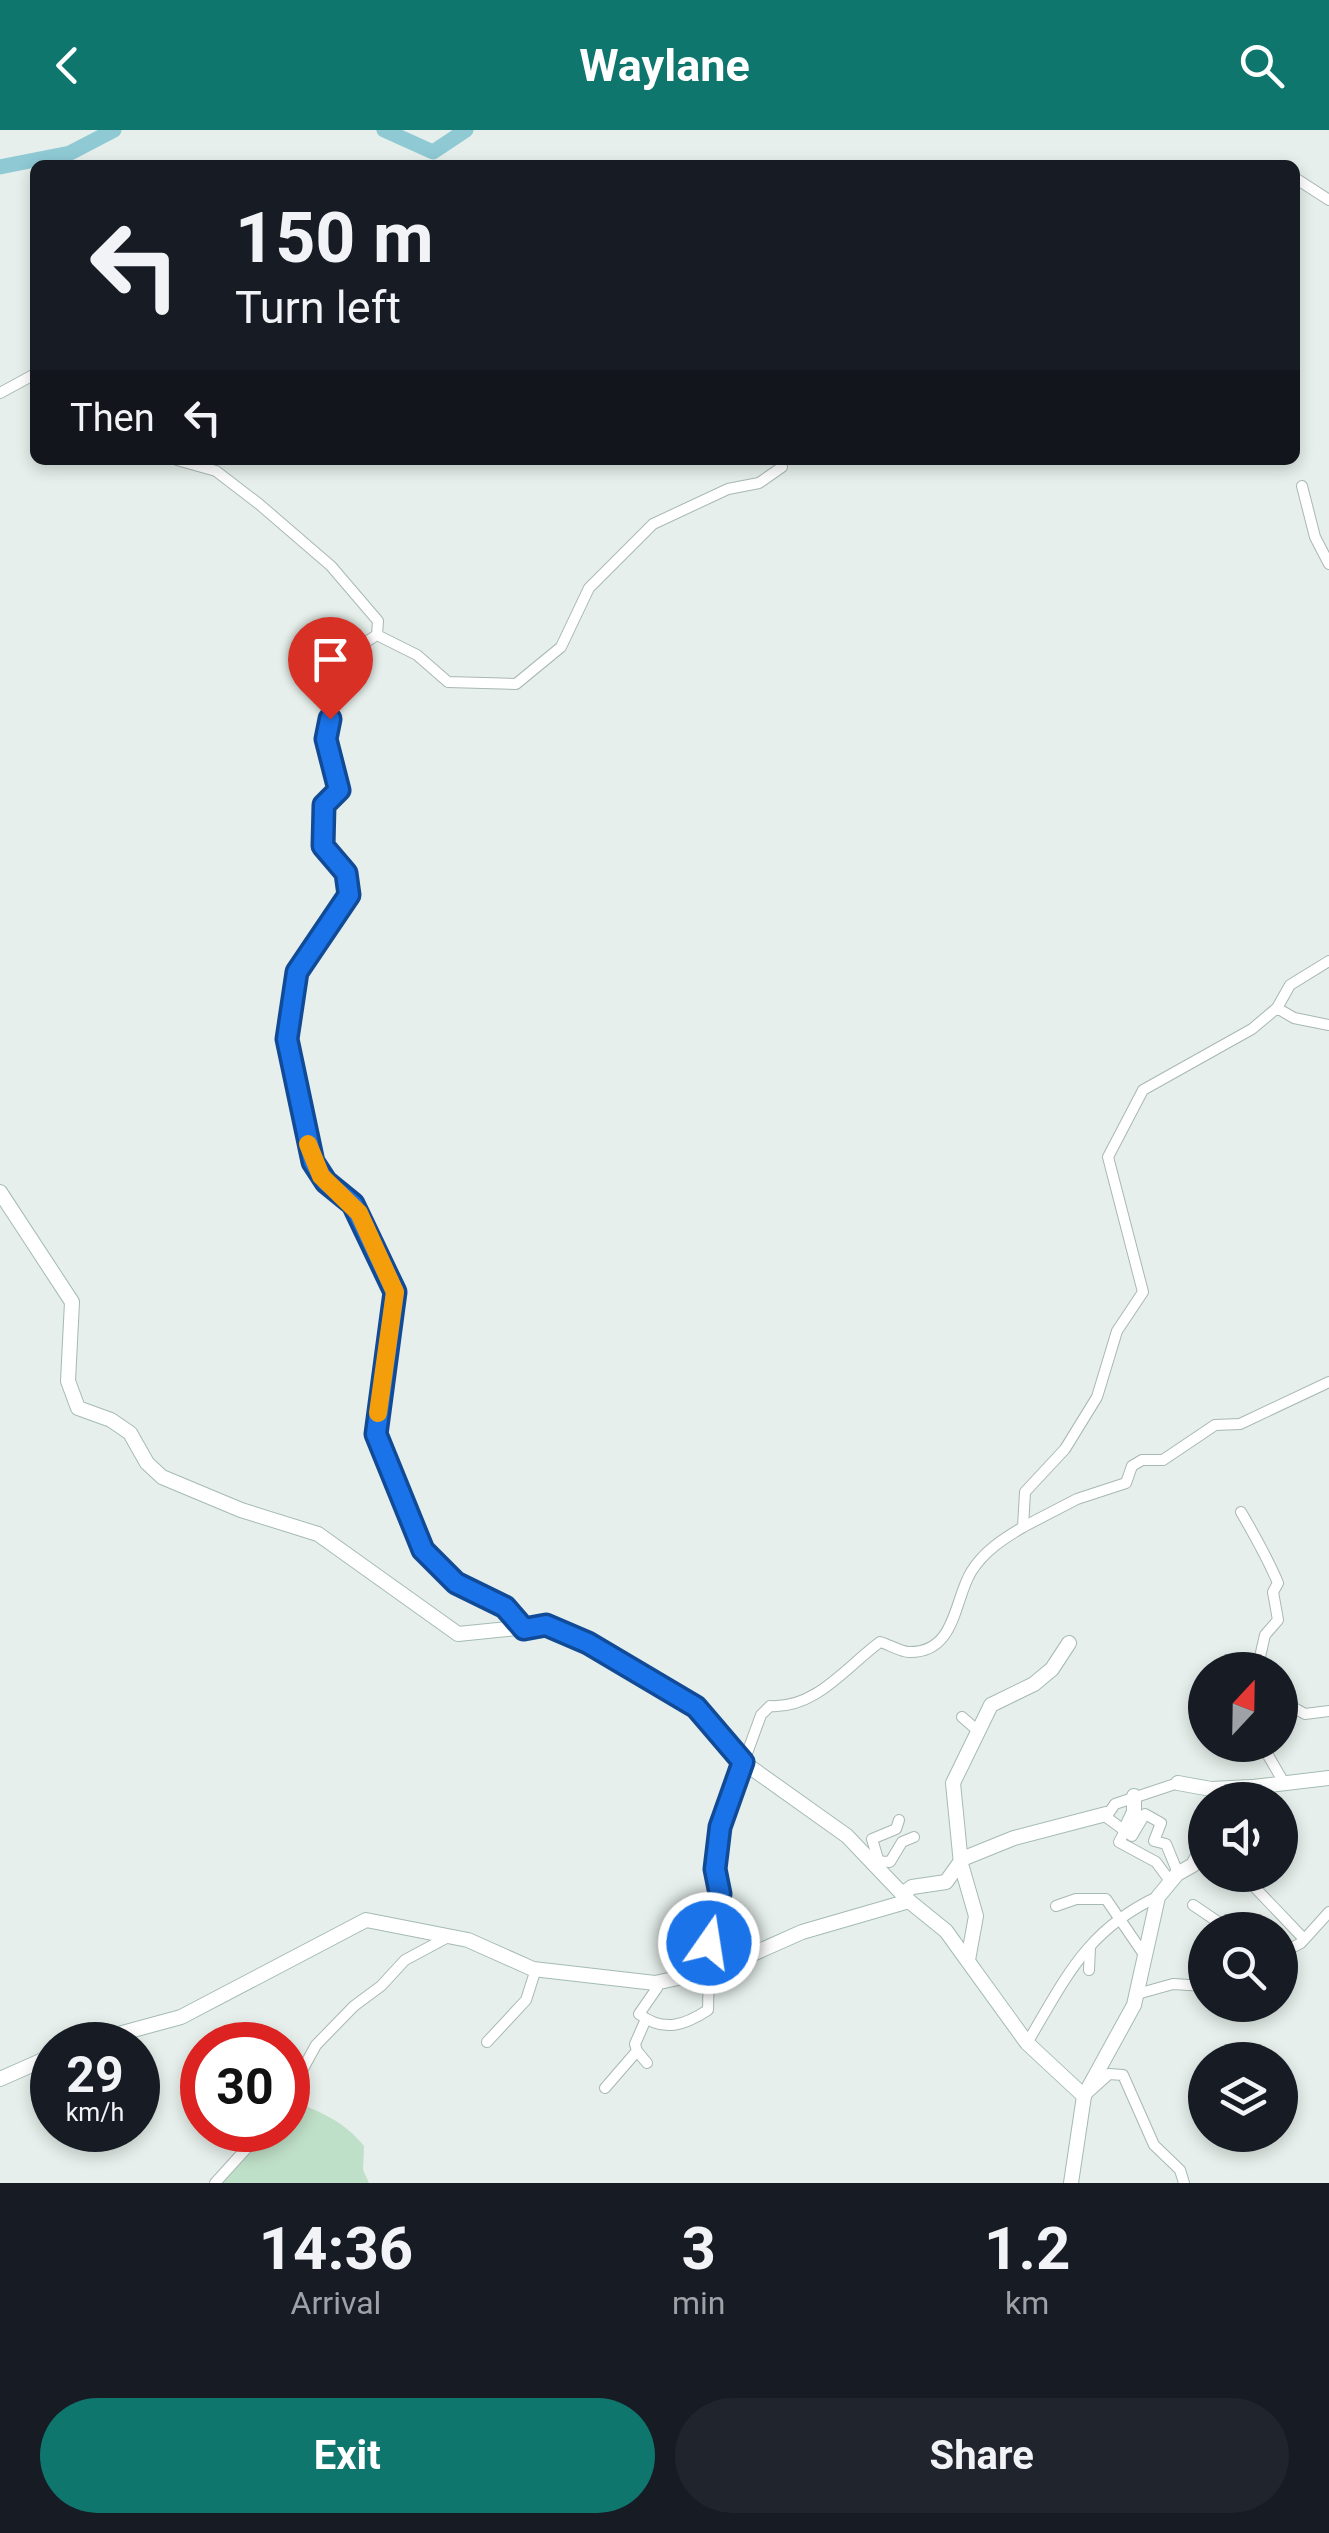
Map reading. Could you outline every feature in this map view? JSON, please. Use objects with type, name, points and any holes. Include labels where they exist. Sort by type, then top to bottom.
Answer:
[{"type":"street","points":[[1300,181],[1329,200]]},
{"type":"street","points":[[0,392],[30,377]]},
{"type":"street","points":[[193,465],[221,474],[331,566],[378,621],[377,634]]},
{"type":"street","points":[[377,634],[417,655],[448,682],[516,684],[561,647],[594,581],[653,524],[728,489],[758,484],[782,467]]},
{"type":"street","points":[[1302,486],[1315,537],[1329,564]]},
{"type":"street","points":[[377,634],[352,651],[334,683],[326,739],[339,790],[324,805],[322,839],[346,873],[349,895],[297,972],[288,1050],[313,1162],[326,1182],[353,1204],[395,1292],[376,1434],[417,1541],[456,1583],[505,1607],[524,1629]]},
{"type":"street","points":[[1024,1528],[1025,1492],[1065,1449],[1097,1397],[1116,1331],[1143,1292],[1108,1156],[1119,1129],[1143,1090],[1252,1029],[1277,1008],[1290,985],[1329,961]]},
{"type":"street","points":[[1277,1008],[1294,1018],[1329,1025]]},
{"type":"street","points":[[0,1192],[72,1302],[68,1381],[78,1408],[112,1420],[130,1433],[147,1463],[162,1477],[241,1510],[318,1534],[458,1634],[546,1625],[588,1643],[696,1707],[743,1762],[847,1836],[875,1860],[905,1897],[946,1931],[1027,2043],[1084,2096]]},
{"type":"street","points":[[655,1982],[657,1988],[639,2014],[646,2019],[672,2028],[688,2024],[708,2010],[712,1912],[720,1894],[715,1869],[720,1827],[761,1715],[770,1706],[781,1707],[833,1685],[880,1642],[908,1652],[927,1647],[950,1631],[972,1570],[1000,1540],[1077,1499],[1126,1483],[1132,1466],[1142,1460],[1163,1460],[1214,1425],[1240,1424],[1329,1382]]},
{"type":"street","points":[[1242,1512],[1263,1546],[1278,1583],[1273,1592],[1278,1620],[1266,1636],[1262,1652]]},
{"type":"street","points":[[968,1960],[976,1916],[961,1860],[952,1783],[991,1705],[1034,1684],[1052,1669],[1069,1642]]},
{"type":"street","points":[[1298,1710],[1305,1714],[1329,1712]]},
{"type":"street","points":[[962,1717],[977,1730]]},
{"type":"street","points":[[1272,1762],[1283,1780]]},
{"type":"street","points":[[1275,1782],[1329,1778]]},
{"type":"street","points":[[160,2024],[181,2018],[366,1920],[468,1940],[536,1970],[655,1982],[712,1970],[802,1932],[905,1897],[912,1887],[946,1882],[961,1860],[1014,1838],[1106,1814],[1115,1804],[1134,1796],[1178,1783],[1188,1785]]},
{"type":"street","points":[[1134,1796],[1119,1842],[1174,1877]]},
{"type":"street","points":[[1106,1814],[1132,1836],[1145,1814],[1161,1823],[1154,1842],[1166,1844],[1174,1877]]},
{"type":"street","points":[[875,1860],[872,1839],[896,1829],[900,1820]]},
{"type":"street","points":[[875,1860],[890,1862],[902,1842],[914,1837]]},
{"type":"street","points":[[1027,2043],[1056,1988],[1090,1946],[1120,1916],[1159,1896],[1174,1877],[1188,1868]]},
{"type":"street","points":[[1259,1892],[1304,1939]]},
{"type":"street","points":[[1071,2183],[1084,2096],[1106,2064],[1137,1994],[1159,1896]]},
{"type":"street","points":[[1056,1906],[1076,1898],[1106,1899],[1120,1916],[1122,1929],[1145,1956]]},
{"type":"street","points":[[1193,1905],[1203,1912]]},
{"type":"street","points":[[1298,1943],[1329,1912]]},
{"type":"street","points":[[310,2055],[316,2044],[405,1960],[448,1937]]},
{"type":"street","points":[[1089,1970],[1090,1946]]},
{"type":"street","points":[[487,2042],[526,2000],[536,1970]]},
{"type":"street","points":[[1137,1994],[1173,1984],[1188,1985]]},
{"type":"street","points":[[646,2019],[635,2044],[647,2063]]},
{"type":"street","points":[[605,2088],[637,2051]]},
{"type":"street","points":[[0,2079],[30,2066]]},
{"type":"street","points":[[1084,2096],[1109,2074],[1123,2075],[1158,2152],[1180,2170],[1184,2183]]},
{"type":"street","points":[[214,2183],[243,2152]]},
{"type":"green space","points":[[310,2108],[348,2129],[364,2146],[363,2170],[369,2183],[219,2183],[248,2152],[310,2152]]},
{"type":"waterway","points":[[35,160],[70,153],[114,130]]},
{"type":"waterway","points":[[384,130],[433,152],[466,130]]},
{"type":"waterway","points":[[0,167],[30,161]]},
{"type":"slow traffic","points":[[308,1144],[321,1176],[346,1196],[359,1213],[395,1292],[396,1311],[378,1413]]},
{"type":"route","points":[[330,719],[326,739],[339,790],[322,809],[322,839],[326,851],[346,873],[349,895],[321,930],[297,972],[287,1039],[313,1162],[326,1182],[353,1204],[395,1292],[396,1311],[376,1434],[417,1541],[434,1564],[456,1583],[505,1607],[524,1629],[546,1625],[588,1643],[696,1707],[743,1762],[726,1801],[720,1827],[716,1860],[719,1862],[715,1869],[720,1894],[712,1912],[709,1943]]}]
